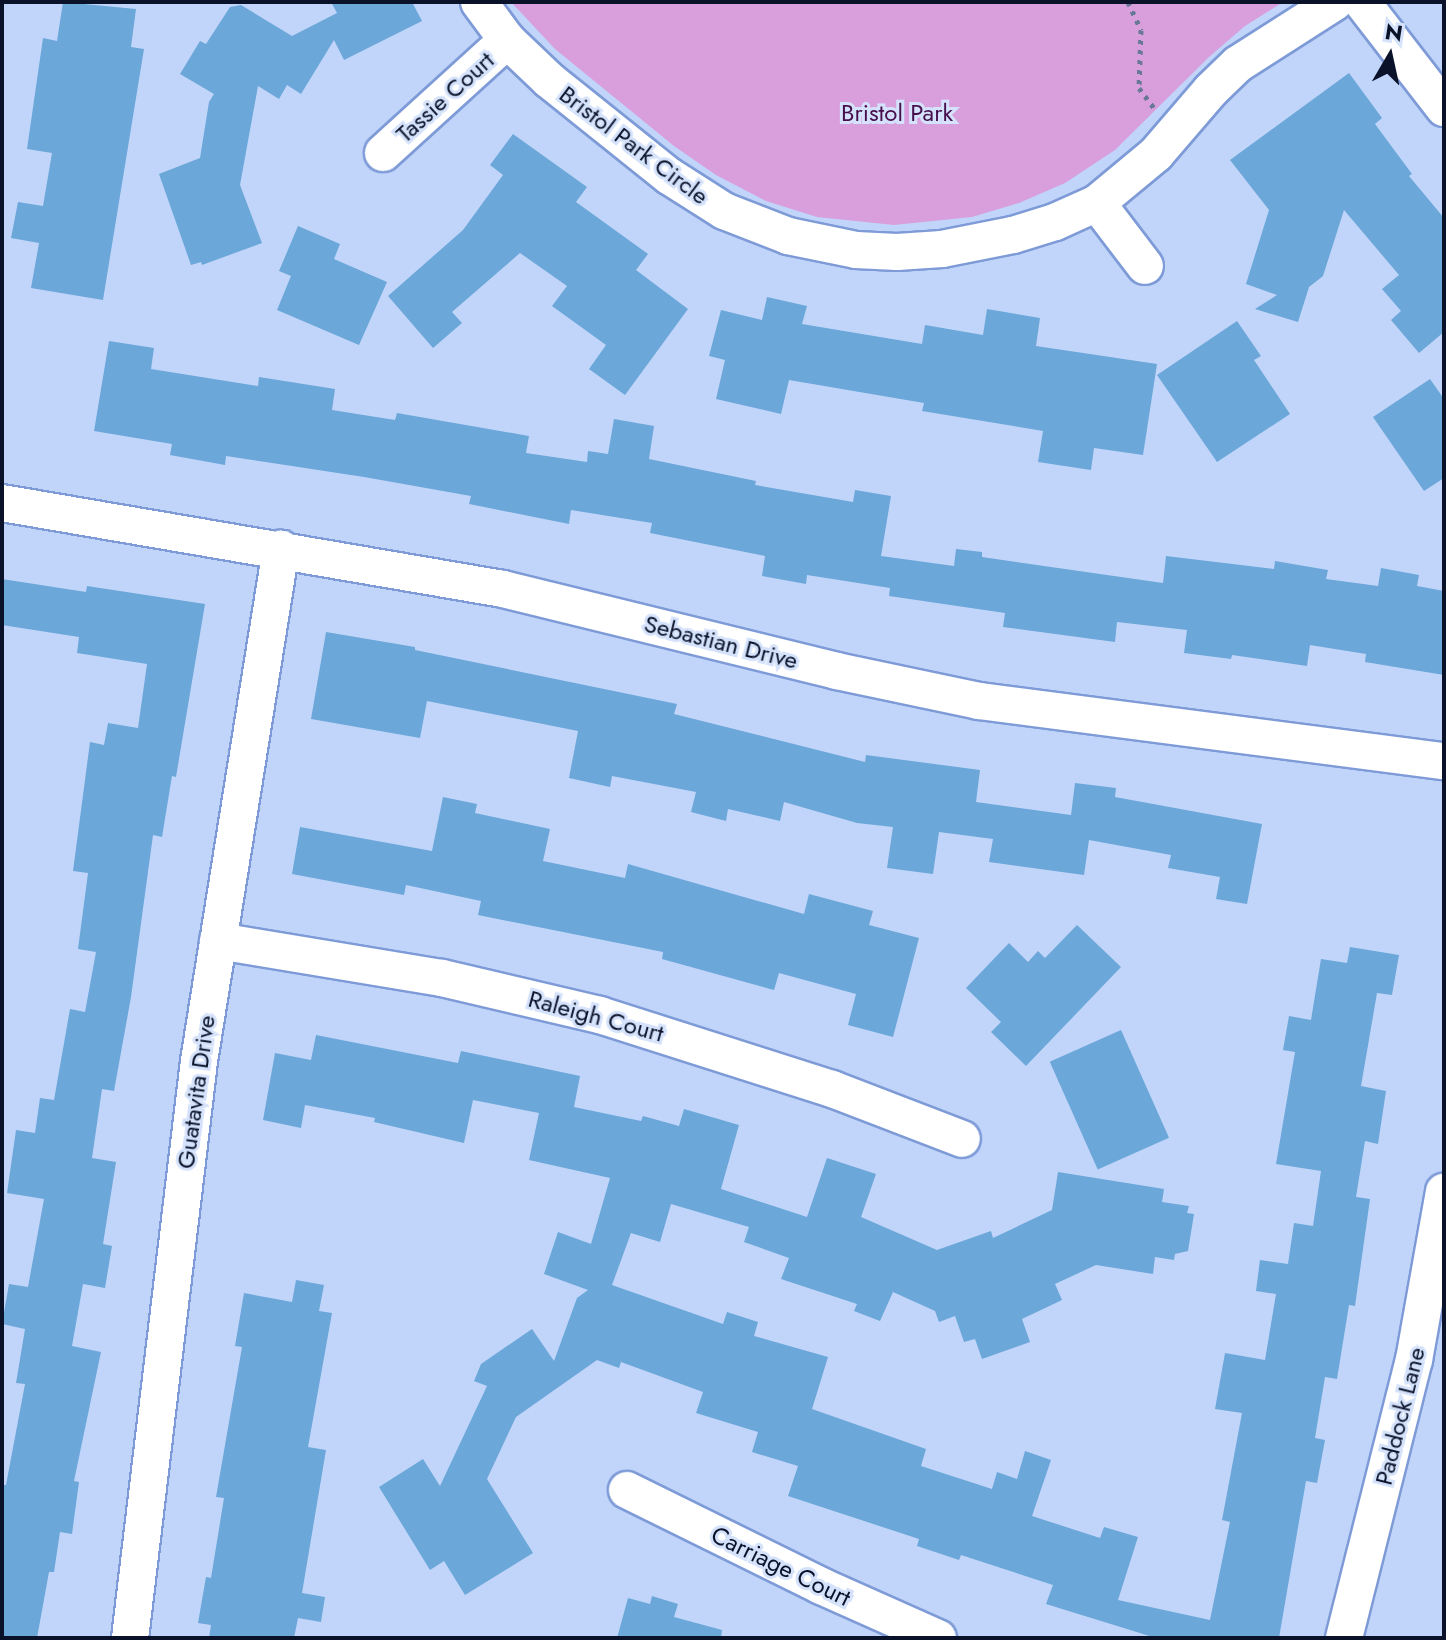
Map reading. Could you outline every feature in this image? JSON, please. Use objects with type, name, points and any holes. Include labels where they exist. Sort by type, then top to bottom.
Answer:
[{"type":"street","name":"Bristol Park Circle","points":[[479,2],[507,40],[549,80],[669,176],[724,211],[768,231],[856,250],[919,251],[1013,235],[1097,203],[1156,154],[1211,90],[1238,64],[1335,2]]},
{"type":"street","points":[[1362,2],[1444,108]]},
{"type":"street","name":"Tassie Court","points":[[383,153],[507,40]]},
{"type":"street","points":[[1097,203],[1145,266]]},
{"type":"street","name":"Sebastian Drive","points":[[2,503],[503,589],[837,671],[979,701],[1444,761]]},
{"type":"street","name":"Guatavita Drive","points":[[130,1638],[184,1170],[281,549]]},
{"type":"street","name":"Raleigh Court","points":[[218,941],[442,978],[588,1012],[768,1067],[962,1139]]},
{"type":"street","name":"Paddock Lane","points":[[1344,1638],[1414,1360],[1444,1192]]},
{"type":"street","name":"Carriage Court","points":[[627,1490],[821,1586],[938,1638]]},
{"type":"path","points":[[1128,2],[1141,30],[1137,74],[1139,88],[1154,108]]},
{"type":"green space","name":"Bristol Park","points":[[511,2],[1283,2],[1245,26],[1209,57],[1115,150],[1065,183],[1019,203],[972,217],[894,225],[817,217],[766,201],[716,175],[674,146],[555,49]]},
{"type":"building","points":[[63,2],[136,9],[131,47],[144,49],[103,300],[31,288],[39,243],[11,238],[18,202],[43,206],[52,153],[27,149],[43,38],[57,41]]},
{"type":"building","points":[[331,2],[412,2],[422,21],[344,60],[334,40],[301,94],[287,85],[279,99],[258,86],[240,185],[262,243],[202,265],[201,262],[191,265],[159,174],[200,158],[209,102],[214,94],[180,74],[200,41],[206,44],[230,7],[241,5],[292,36],[337,13]]},
{"type":"building","points":[[1349,73],[1382,118],[1375,124],[1412,174],[1409,176],[1444,218],[1444,332],[1419,353],[1391,320],[1401,311],[1382,289],[1399,275],[1344,210],[1323,276],[1309,287],[1298,322],[1255,309],[1277,295],[1246,284],[1269,210],[1230,160]]},
{"type":"building","points":[[513,134],[587,187],[576,202],[648,254],[636,270],[688,309],[625,395],[589,369],[606,345],[552,306],[567,286],[520,253],[452,312],[462,323],[433,348],[388,296],[463,230],[503,175],[490,165]]},
{"type":"building","points":[[298,226],[340,244],[334,259],[387,282],[359,345],[277,310],[291,276],[279,271]]},
{"type":"building","points":[[767,297],[807,306],[802,324],[922,344],[925,325],[983,335],[987,309],[1040,318],[1036,346],[1157,364],[1143,455],[1094,448],[1091,470],[1038,462],[1043,431],[922,411],[924,403],[789,380],[781,414],[716,399],[725,360],[709,356],[721,310],[762,320]]},
{"type":"building","points":[[1237,321],[1261,356],[1254,360],[1290,414],[1217,462],[1157,375]]},
{"type":"building","points":[[109,341],[154,348],[151,369],[258,386],[259,377],[335,389],[332,410],[395,420],[397,413],[529,436],[526,453],[587,462],[588,451],[608,454],[614,419],[654,426],[649,459],[756,481],[755,485],[853,502],[855,490],[891,496],[881,556],[954,566],[956,549],[982,552],[982,557],[1163,583],[1166,556],[1274,569],[1275,561],[1328,570],[1326,579],[1378,586],[1381,568],[1419,575],[1417,586],[1444,591],[1444,675],[1365,662],[1366,654],[1310,645],[1307,666],[1232,655],[1231,659],[1184,653],[1187,630],[1117,622],[1115,642],[1003,627],[1005,613],[889,596],[890,588],[807,575],[806,584],[762,576],[765,556],[650,533],[652,523],[571,510],[569,524],[469,504],[471,496],[364,477],[226,456],[225,465],[170,455],[172,444],[94,431]]},
{"type":"building","points":[[1430,379],[1444,399],[1444,478],[1424,491],[1373,417]]},
{"type":"building","points":[[2,579],[86,592],[87,586],[205,604],[176,777],[172,776],[162,837],[153,835],[131,997],[114,1091],[102,1089],[92,1158],[116,1162],[103,1244],[112,1246],[105,1288],[83,1284],[72,1346],[101,1352],[74,1481],[79,1482],[72,1534],[60,1532],[54,1572],[49,1572],[37,1638],[2,1638],[2,1485],[6,1485],[25,1384],[16,1383],[25,1329],[2,1324],[9,1284],[28,1287],[44,1199],[7,1193],[16,1130],[35,1133],[40,1098],[54,1100],[70,1009],[85,1012],[96,952],[78,949],[88,873],[73,871],[90,742],[104,745],[108,723],[138,728],[147,664],[77,653],[79,637],[2,625]]},
{"type":"building","points":[[326,632],[415,647],[415,650],[677,704],[674,714],[865,762],[866,755],[980,770],[976,802],[1071,815],[1075,783],[1116,788],[1115,797],[1262,824],[1247,904],[1216,899],[1220,877],[1168,868],[1171,855],[1089,840],[1084,875],[989,862],[993,839],[939,832],[933,874],[887,868],[893,827],[857,823],[784,802],[780,821],[728,809],[726,821],[691,812],[696,792],[612,776],[610,787],[569,778],[578,731],[427,701],[420,738],[311,719]]},
{"type":"building","points":[[443,797],[477,804],[475,813],[550,829],[543,861],[625,878],[628,864],[804,914],[809,894],[873,911],[869,925],[919,938],[893,1037],[848,1025],[856,994],[779,973],[774,990],[662,959],[663,952],[478,915],[481,901],[406,885],[404,895],[292,874],[300,827],[432,851]]},
{"type":"building","points":[[1077,925],[1121,967],[1026,1066],[991,1032],[1001,1022],[966,988],[1009,943],[1028,962],[1038,951],[1045,958]]},
{"type":"building","points":[[1350,947],[1399,955],[1392,995],[1377,993],[1361,1086],[1386,1091],[1378,1144],[1365,1141],[1356,1197],[1370,1199],[1355,1306],[1349,1305],[1337,1379],[1325,1377],[1315,1438],[1325,1440],[1317,1483],[1306,1481],[1279,1638],[1156,1638],[1046,1604],[1053,1585],[961,1555],[959,1560],[917,1546],[919,1539],[788,1496],[798,1466],[752,1452],[758,1432],[696,1413],[703,1392],[621,1362],[619,1368],[597,1360],[516,1417],[487,1479],[533,1553],[465,1595],[444,1561],[430,1570],[379,1487],[423,1459],[440,1486],[487,1386],[474,1381],[481,1364],[532,1329],[554,1361],[577,1298],[588,1290],[544,1274],[558,1232],[591,1244],[610,1178],[529,1160],[539,1113],[473,1100],[464,1143],[374,1122],[375,1118],[305,1105],[301,1128],[263,1120],[275,1053],[311,1060],[316,1035],[458,1063],[461,1051],[580,1076],[574,1107],[641,1121],[643,1116],[679,1126],[684,1109],[739,1125],[721,1189],[807,1217],[827,1158],[876,1174],[861,1217],[937,1250],[991,1231],[993,1238],[1052,1210],[1058,1172],[1164,1189],[1162,1202],[1189,1206],[1187,1213],[1194,1214],[1188,1251],[1175,1254],[1174,1260],[1155,1257],[1153,1274],[1096,1265],[1055,1284],[1062,1300],[1022,1319],[1030,1342],[982,1359],[975,1339],[964,1342],[955,1316],[939,1322],[935,1311],[893,1292],[880,1321],[854,1311],[857,1304],[781,1279],[789,1258],[744,1242],[749,1227],[671,1204],[660,1242],[631,1233],[612,1285],[723,1324],[727,1312],[758,1322],[754,1336],[828,1357],[812,1409],[926,1449],[921,1466],[992,1489],[997,1472],[1017,1479],[1025,1451],[1051,1460],[1032,1516],[1100,1538],[1104,1527],[1138,1537],[1118,1600],[1210,1620],[1230,1522],[1222,1520],[1242,1413],[1215,1409],[1225,1353],[1265,1360],[1276,1294],[1256,1291],[1260,1260],[1288,1264],[1294,1223],[1313,1226],[1321,1171],[1276,1164],[1295,1052],[1283,1050],[1289,1016],[1311,1020],[1321,959],[1347,963]]},
{"type":"building","points":[[1121,1030],[1169,1138],[1098,1170],[1050,1062]]},
{"type":"building","points":[[296,1280],[324,1285],[319,1311],[332,1313],[308,1447],[326,1450],[302,1593],[325,1597],[321,1622],[298,1618],[294,1638],[209,1638],[211,1625],[198,1623],[206,1577],[211,1578],[224,1498],[216,1497],[242,1347],[235,1346],[244,1293],[292,1302]]},
{"type":"building","points":[[652,1596],[678,1604],[674,1617],[722,1630],[721,1638],[617,1638],[628,1598],[650,1604]]}]
